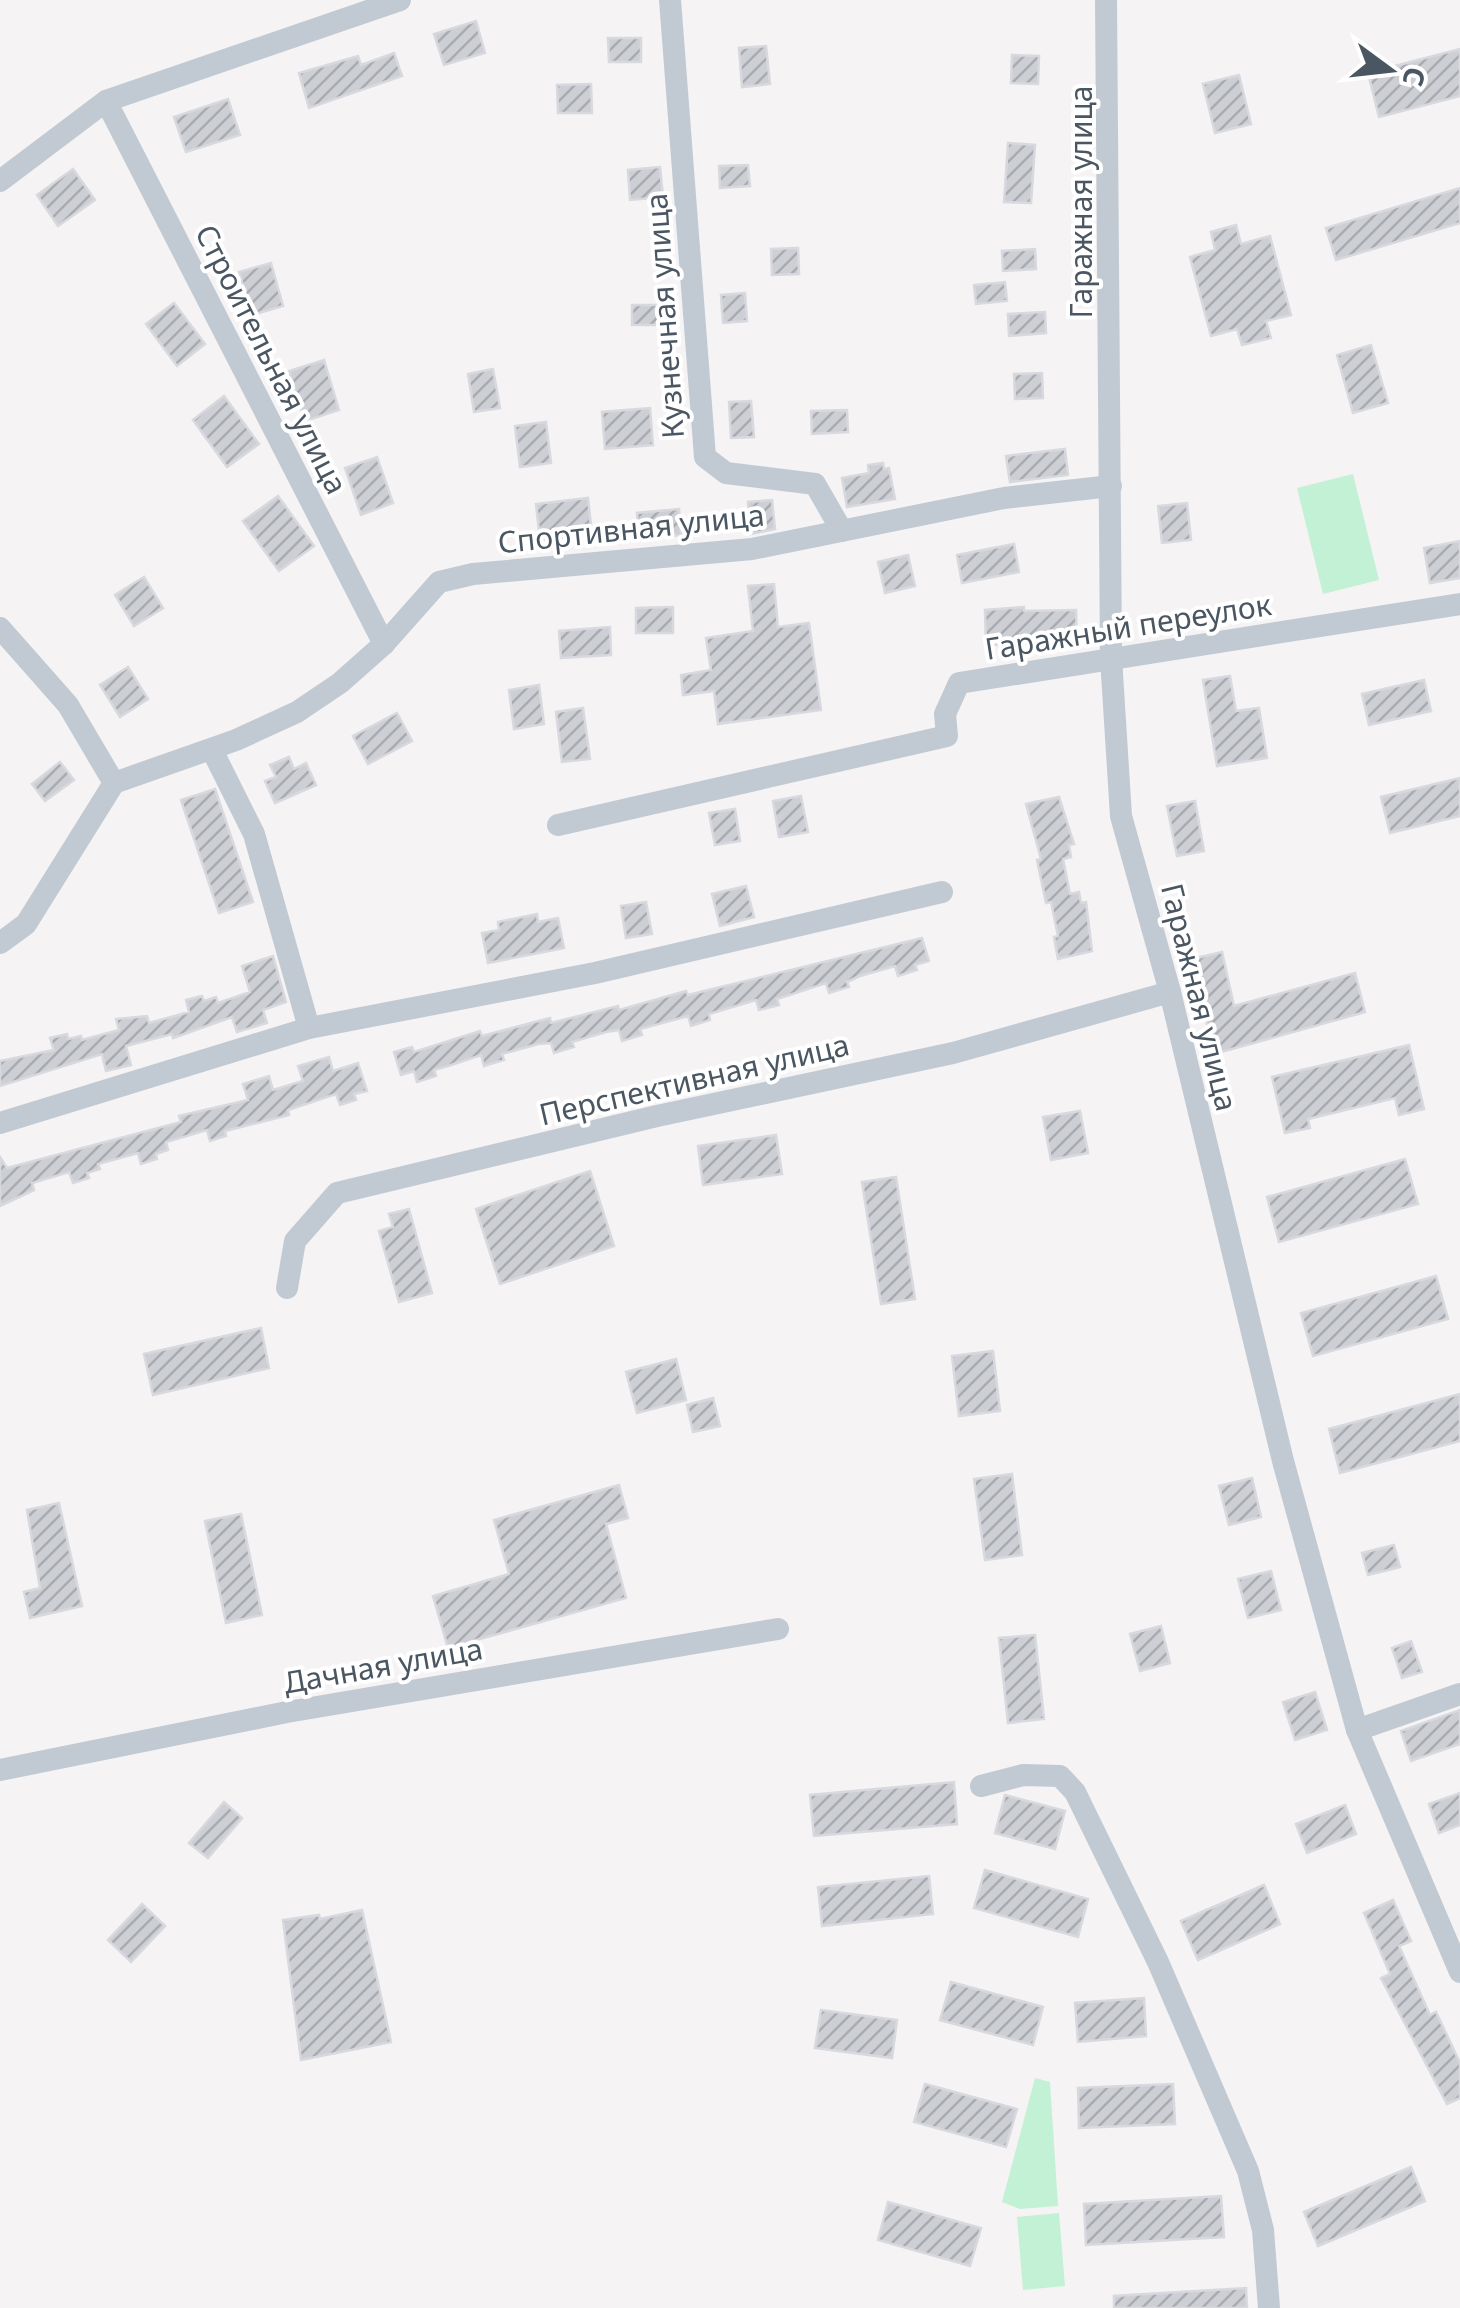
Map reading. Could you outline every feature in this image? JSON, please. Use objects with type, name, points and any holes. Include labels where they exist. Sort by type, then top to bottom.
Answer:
[{"type":"street","points":[[0,181],[106,102],[400,0]]},
{"type":"street","name":"Кузнечная улица","points":[[670,0],[705,457],[726,474],[815,484],[842,531]]},
{"type":"street","name":"Гаражная улица","points":[[1106,0],[1111,658],[1122,816],[1170,992],[1282,1461],[1357,1730],[1460,1972]]},
{"type":"street","name":"Строительная улица","points":[[106,102],[384,644]]},
{"type":"street","name":"Спортивная улица","points":[[114,783],[212,750],[296,712],[340,683],[384,644],[440,582],[752,549],[1004,498],[1111,486]]},
{"type":"street","name":"Гаражный переулок","points":[[558,826],[948,736],[946,714],[959,684],[1460,604]]},
{"type":"street","points":[[0,628],[68,705],[114,783],[26,924],[0,944]]},
{"type":"street","points":[[212,750],[254,834],[309,1028]]},
{"type":"street","points":[[0,1123],[309,1028],[595,972],[942,892]]},
{"type":"street","name":"Перспективная улица","points":[[286,1288],[296,1241],[337,1193],[657,1116],[953,1053],[1170,992]]},
{"type":"street","name":"Дачная улица","points":[[0,1770],[287,1712],[778,1628]]},
{"type":"street","points":[[1357,1730],[1460,1694]]},
{"type":"street","points":[[981,1786],[1023,1775],[1060,1776],[1075,1792],[1158,1962],[1248,2171],[1263,2230],[1269,2308]]},
{"type":"green space","points":[[1353,474],[1379,580],[1323,594],[1297,488]]},
{"type":"green space","points":[[1035,2078],[1050,2082],[1058,2206],[1020,2209],[1002,2202]]},
{"type":"green space","points":[[1059,2213],[1065,2286],[1023,2290],[1017,2217]]},
{"type":"building","points":[[476,21],[485,53],[444,65],[434,34]]},
{"type":"building","points":[[608,38],[641,38],[641,62],[609,62]]},
{"type":"building","points":[[766,46],[770,84],[742,87],[739,48]]},
{"type":"building","points":[[1460,49],[1460,96],[1379,117],[1368,73]]},
{"type":"building","points":[[394,53],[402,76],[309,108],[299,73],[358,56],[361,65]]},
{"type":"building","points":[[1012,55],[1039,56],[1038,84],[1011,83]]},
{"type":"building","points":[[1239,75],[1251,124],[1215,133],[1203,84]]},
{"type":"building","points":[[591,84],[592,113],[558,113],[557,85]]},
{"type":"building","points":[[228,99],[240,135],[186,152],[174,117]]},
{"type":"building","points":[[1008,143],[1035,145],[1031,203],[1004,202]]},
{"type":"building","points":[[748,165],[750,186],[720,188],[719,166]]},
{"type":"building","points":[[660,167],[663,197],[630,200],[628,170]]},
{"type":"building","points":[[73,169],[95,200],[58,226],[37,195]]},
{"type":"building","points":[[1460,188],[1460,223],[1336,260],[1326,228]]},
{"type":"building","points":[[1236,225],[1241,244],[1270,236],[1291,315],[1266,321],[1271,338],[1242,345],[1237,329],[1211,336],[1190,257],[1215,250],[1211,232]]},
{"type":"building","points":[[798,248],[799,274],[772,275],[771,249]]},
{"type":"building","points":[[1035,249],[1036,269],[1003,271],[1002,251]]},
{"type":"building","points":[[271,263],[283,306],[252,315],[239,272]]},
{"type":"building","points":[[1005,282],[1007,301],[976,304],[974,285]]},
{"type":"building","points":[[745,293],[747,321],[723,323],[721,295]]},
{"type":"building","points":[[174,303],[205,344],[177,366],[146,324]]},
{"type":"building","points":[[632,305],[666,305],[666,325],[632,325]]},
{"type":"building","points":[[1045,312],[1046,333],[1009,336],[1008,314]]},
{"type":"building","points":[[1371,345],[1388,403],[1353,413],[1337,355]]},
{"type":"building","points":[[324,360],[339,410],[305,421],[289,371]]},
{"type":"building","points":[[493,369],[500,408],[474,412],[468,374]]},
{"type":"building","points":[[1042,373],[1043,398],[1015,399],[1014,374]]},
{"type":"building","points":[[224,396],[259,444],[227,467],[193,420]]},
{"type":"building","points":[[751,401],[754,437],[731,438],[729,402]]},
{"type":"building","points":[[650,408],[653,445],[605,449],[602,412]]},
{"type":"building","points":[[847,410],[848,432],[812,434],[811,411]]},
{"type":"building","points":[[546,422],[551,463],[520,467],[515,426]]},
{"type":"building","points":[[1065,449],[1068,475],[1010,482],[1006,456]]},
{"type":"building","points":[[377,457],[393,503],[361,515],[345,468]]},
{"type":"building","points":[[883,463],[884,469],[889,468],[895,499],[847,507],[842,478],[869,473],[868,465]]},
{"type":"building","points":[[278,496],[314,546],[279,571],[243,521]]},
{"type":"building","points":[[588,498],[592,535],[540,540],[536,504]]},
{"type":"building","points":[[772,500],[775,529],[751,534],[748,502]]},
{"type":"building","points":[[1187,503],[1191,540],[1162,543],[1158,506]]},
{"type":"building","points":[[679,509],[681,535],[639,539],[637,513]]},
{"type":"building","points":[[1460,541],[1460,578],[1430,583],[1424,548]]},
{"type":"building","points":[[1014,544],[1019,572],[962,583],[957,555]]},
{"type":"building","points":[[908,555],[915,586],[885,593],[878,562]]},
{"type":"building","points":[[144,577],[163,608],[134,626],[115,595]]},
{"type":"building","points":[[774,584],[778,627],[809,623],[821,710],[718,724],[714,691],[683,695],[681,675],[711,670],[706,638],[753,631],[748,586]]},
{"type":"building","points":[[673,607],[673,633],[636,633],[636,608]]},
{"type":"building","points":[[1024,607],[1024,611],[1076,610],[1077,642],[986,645],[985,610]]},
{"type":"building","points":[[610,627],[611,655],[561,658],[559,631]]},
{"type":"building","points":[[128,667],[148,699],[120,717],[100,685]]},
{"type":"building","points":[[1230,676],[1236,711],[1259,708],[1267,758],[1217,766],[1203,680]]},
{"type":"building","points":[[1424,680],[1431,711],[1369,725],[1362,694]]},
{"type":"building","points":[[539,685],[544,724],[514,729],[509,690]]},
{"type":"building","points":[[583,708],[590,759],[562,762],[556,712]]},
{"type":"building","points":[[397,713],[412,741],[368,764],[353,736]]},
{"type":"building","points":[[289,757],[294,769],[306,763],[316,785],[275,803],[265,781],[276,777],[270,765]]},
{"type":"building","points":[[60,762],[74,780],[45,801],[32,784]]},
{"type":"building","points":[[1460,778],[1460,816],[1390,833],[1381,797]]},
{"type":"building","points":[[215,789],[253,902],[219,913],[181,800]]},
{"type":"building","points":[[801,796],[808,832],[779,837],[773,801]]},
{"type":"building","points":[[1059,797],[1074,844],[1069,845],[1071,857],[1063,859],[1070,894],[1079,892],[1081,903],[1086,902],[1092,951],[1058,959],[1051,902],[1046,903],[1037,860],[1041,859],[1026,804]]},
{"type":"building","points":[[1195,801],[1204,851],[1177,856],[1167,806]]},
{"type":"building","points":[[735,809],[740,841],[715,845],[709,813]]},
{"type":"building","points":[[746,886],[754,917],[720,926],[712,894]]},
{"type":"building","points":[[646,902],[652,934],[626,938],[621,906]]},
{"type":"building","points":[[537,914],[538,922],[558,918],[564,948],[488,963],[482,933],[499,930],[498,922]]},
{"type":"building","points":[[922,938],[929,961],[915,965],[917,970],[898,976],[895,966],[860,976],[847,982],[849,987],[829,993],[826,983],[777,999],[779,1005],[759,1010],[756,1000],[709,1014],[710,1020],[691,1026],[688,1016],[640,1029],[642,1035],[622,1041],[619,1030],[572,1042],[574,1047],[554,1053],[551,1043],[538,1044],[502,1054],[504,1060],[484,1066],[481,1055],[434,1070],[436,1076],[417,1082],[414,1071],[401,1075],[394,1052],[412,1047],[414,1052],[480,1031],[482,1036],[550,1018],[551,1023],[618,1006],[619,1010]]},
{"type":"building","points":[[1222,952],[1234,1006],[1355,973],[1365,1012],[1214,1054],[1192,959]]},
{"type":"building","points":[[273,956],[286,1002],[263,1010],[267,1023],[237,1032],[232,1017],[173,1038],[172,1034],[126,1046],[131,1065],[106,1071],[102,1054],[0,1086],[0,1061],[54,1050],[50,1038],[67,1034],[68,1039],[81,1036],[82,1040],[119,1030],[116,1019],[147,1016],[149,1023],[189,1012],[186,1000],[216,997],[218,1003],[250,992],[242,966]]},
{"type":"building","points":[[1409,1045],[1424,1109],[1399,1115],[1395,1098],[1308,1119],[1310,1128],[1285,1133],[1272,1077]]},
{"type":"building","points":[[329,1057],[333,1071],[358,1063],[367,1091],[354,1094],[356,1100],[340,1105],[336,1094],[288,1110],[289,1115],[225,1131],[226,1136],[210,1141],[207,1130],[166,1142],[168,1150],[156,1154],[157,1159],[141,1164],[138,1153],[98,1164],[100,1169],[87,1173],[89,1178],[73,1183],[69,1172],[32,1183],[34,1190],[0,1206],[0,1157],[7,1168],[181,1122],[179,1116],[248,1100],[243,1084],[269,1076],[273,1090],[303,1081],[298,1066]]},
{"type":"building","points":[[1080,1111],[1088,1153],[1051,1160],[1043,1117]]},
{"type":"building","points":[[776,1135],[782,1174],[703,1185],[698,1146]]},
{"type":"building","points":[[1405,1159],[1418,1204],[1279,1242],[1267,1197]]},
{"type":"building","points":[[590,1171],[614,1246],[500,1284],[476,1209]]},
{"type":"building","points":[[896,1177],[915,1299],[881,1304],[862,1182]]},
{"type":"building","points":[[409,1209],[432,1293],[399,1302],[379,1231],[393,1227],[389,1214]]},
{"type":"building","points":[[1436,1276],[1448,1319],[1313,1356],[1301,1313]]},
{"type":"building","points":[[261,1328],[269,1368],[153,1395],[144,1354]]},
{"type":"building","points":[[993,1351],[1000,1411],[959,1416],[952,1356]]},
{"type":"building","points":[[676,1359],[686,1400],[637,1413],[626,1372]]},
{"type":"building","points":[[1460,1394],[1460,1441],[1340,1473],[1329,1429]]},
{"type":"building","points":[[713,1398],[720,1426],[693,1432],[687,1405]]},
{"type":"building","points":[[1012,1474],[1022,1555],[985,1560],[974,1479]]},
{"type":"building","points":[[1252,1478],[1261,1517],[1229,1525],[1219,1486]]},
{"type":"building","points":[[619,1485],[628,1518],[606,1524],[626,1598],[448,1648],[433,1596],[509,1574],[494,1520]]},
{"type":"building","points":[[59,1503],[82,1606],[30,1618],[24,1592],[40,1588],[27,1510]]},
{"type":"building","points":[[241,1514],[262,1615],[226,1623],[205,1521]]},
{"type":"building","points":[[1394,1545],[1400,1567],[1368,1575],[1362,1553]]},
{"type":"building","points":[[1271,1571],[1281,1610],[1248,1618],[1238,1579]]},
{"type":"building","points":[[1161,1626],[1170,1663],[1140,1671],[1130,1634]]},
{"type":"building","points":[[1035,1635],[1044,1719],[1008,1723],[999,1638]]},
{"type":"building","points":[[1411,1641],[1422,1672],[1402,1678],[1392,1648]]},
{"type":"building","points":[[1315,1692],[1327,1730],[1295,1740],[1283,1702]]},
{"type":"building","points":[[1460,1710],[1460,1744],[1411,1761],[1401,1731]]},
{"type":"building","points":[[954,1782],[957,1824],[814,1836],[810,1795]]},
{"type":"building","points":[[1460,1793],[1460,1825],[1439,1833],[1429,1804]]},
{"type":"building","points":[[1005,1795],[1065,1811],[1055,1849],[995,1833]]},
{"type":"building","points":[[224,1802],[242,1818],[208,1858],[189,1843]]},
{"type":"building","points":[[1345,1805],[1356,1834],[1307,1853],[1296,1824]]},
{"type":"building","points":[[985,1870],[1088,1899],[1078,1937],[974,1908]]},
{"type":"building","points":[[929,1876],[933,1914],[822,1926],[818,1887]]},
{"type":"building","points":[[1264,1885],[1280,1924],[1198,1960],[1181,1921]]},
{"type":"building","points":[[1393,1900],[1411,1941],[1399,1946],[1430,2015],[1436,2012],[1460,2063],[1460,2098],[1447,2104],[1381,1978],[1390,1974],[1364,1913]]},
{"type":"building","points":[[142,1904],[165,1926],[131,1962],[108,1940]]},
{"type":"building","points":[[362,1910],[391,2042],[301,2060],[283,1920],[319,1915],[320,1919]]},
{"type":"building","points":[[951,1982],[1043,2007],[1033,2045],[940,2020]]},
{"type":"building","points":[[1144,1998],[1146,2036],[1078,2042],[1075,2003]]},
{"type":"building","points":[[821,2010],[897,2020],[892,2058],[815,2048]]},
{"type":"building","points":[[925,2084],[1017,2109],[1006,2147],[914,2122]]},
{"type":"building","points":[[1173,2084],[1175,2124],[1079,2128],[1078,2088]]},
{"type":"building","points":[[1411,2167],[1425,2201],[1318,2246],[1304,2212]]},
{"type":"building","points":[[1221,2196],[1224,2237],[1086,2245],[1084,2204]]},
{"type":"building","points":[[888,2202],[981,2228],[970,2266],[878,2240]]},
{"type":"building","points":[[1246,2288],[1247,2308],[1114,2308],[1114,2296]]}]
